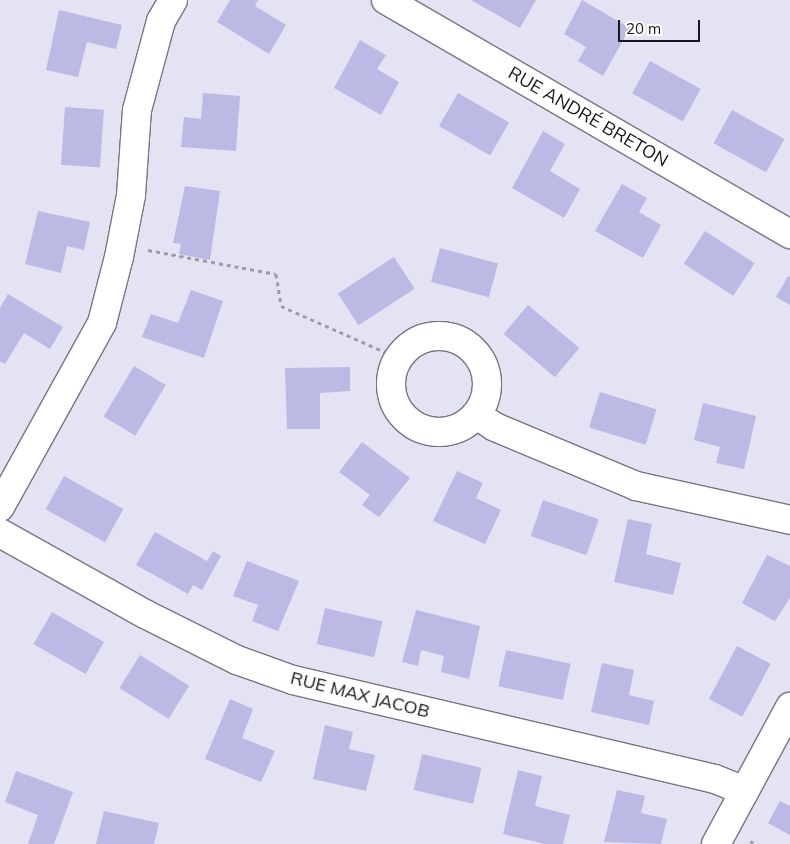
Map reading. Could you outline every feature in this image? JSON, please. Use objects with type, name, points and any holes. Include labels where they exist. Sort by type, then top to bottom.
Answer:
[{"type":"street","points":[[0,506],[102,323],[122,245],[131,195],[137,110],[161,21],[173,0]]},
{"type":"street","name":"RUE ANDRÉ BRETON","points":[[386,0],[790,234]]},
{"type":"street","points":[[423,338],[454,338],[467,345],[479,356],[485,370],[484,401],[476,415],[464,425],[449,431],[418,427],[396,404],[391,388],[393,373],[399,358],[409,346],[423,338]]},
{"type":"street","points":[[476,415],[495,427],[636,486],[790,520]]},
{"type":"street","name":"RUE MAX JACOB","points":[[0,533],[145,614],[237,660],[274,673],[715,779],[745,791]]},
{"type":"street","points":[[716,844],[790,707]]},
{"type":"path","points":[[122,245],[276,274],[281,306],[399,358]]},
{"type":"building","points":[[230,0],[258,0],[255,6],[286,25],[269,54],[217,22]]},
{"type":"building","points":[[471,0],[536,0],[520,28]]},
{"type":"building","points":[[582,0],[630,28],[603,76],[578,61],[586,47],[564,34]]},
{"type":"building","points":[[59,10],[122,25],[116,49],[87,42],[78,77],[46,70]]},
{"type":"building","points":[[360,40],[386,55],[377,69],[399,82],[381,115],[334,88]]},
{"type":"building","points":[[650,61],[701,89],[683,121],[632,93]]},
{"type":"building","points":[[203,93],[240,96],[236,151],[181,147],[184,117],[201,119]]},
{"type":"building","points":[[458,93],[509,122],[490,155],[439,126]]},
{"type":"building","points":[[65,107],[104,110],[100,168],[61,165]]},
{"type":"building","points":[[732,110],[784,139],[766,172],[714,143]]},
{"type":"building","points":[[543,131],[565,144],[550,171],[580,189],[564,218],[512,188]]},
{"type":"building","points":[[622,184],[647,198],[639,212],[661,225],[643,258],[595,231]]},
{"type":"building","points":[[185,186],[220,191],[210,260],[179,254],[181,244],[173,243]]},
{"type":"building","points":[[38,211],[90,222],[84,250],[67,246],[61,273],[25,264]]},
{"type":"building","points":[[705,231],[754,263],[733,296],[684,264]]},
{"type":"building","points":[[440,248],[498,264],[489,297],[431,282]]},
{"type":"building","points":[[394,257],[415,289],[359,325],[338,293]]},
{"type":"building","points":[[788,276],[790,277],[790,305],[776,297]]},
{"type":"building","points":[[191,290],[223,301],[204,358],[142,337],[151,314],[178,323]]},
{"type":"building","points":[[8,294],[63,327],[50,349],[24,333],[5,364],[0,361],[0,308]]},
{"type":"building","points":[[528,305],[579,348],[555,377],[504,334]]},
{"type":"building","points":[[134,366],[166,385],[135,436],[104,417]]},
{"type":"building","points":[[350,367],[350,391],[320,393],[320,429],[287,429],[285,368]]},
{"type":"building","points":[[600,392],[656,409],[646,445],[589,427]]},
{"type":"building","points":[[703,403],[756,416],[744,469],[716,463],[720,447],[694,440]]},
{"type":"building","points":[[362,442],[410,478],[379,517],[362,505],[370,495],[339,472]]},
{"type":"building","points":[[457,471],[483,483],[476,498],[501,510],[485,544],[433,521]]},
{"type":"building","points":[[64,476],[123,509],[105,542],[46,509]]},
{"type":"building","points":[[543,500],[599,519],[586,555],[531,536]]},
{"type":"building","points":[[628,519],[652,524],[646,554],[681,563],[673,595],[614,582]]},
{"type":"building","points":[[155,532],[207,561],[213,551],[221,556],[202,590],[193,585],[188,594],[136,565]]},
{"type":"building","points":[[767,555],[790,566],[790,598],[775,621],[742,603]]},
{"type":"building","points":[[247,561],[299,581],[278,631],[252,621],[258,605],[233,596]]},
{"type":"building","points":[[325,608],[382,621],[374,657],[317,644]]},
{"type":"building","points":[[416,610],[480,626],[469,679],[441,672],[444,656],[421,650],[418,666],[402,662]]},
{"type":"building","points":[[52,612],[104,642],[85,674],[34,644]]},
{"type":"building","points":[[737,646],[771,664],[742,717],[709,699]]},
{"type":"building","points":[[506,650],[571,664],[563,700],[498,686]]},
{"type":"building","points":[[140,655],[189,686],[169,719],[119,688]]},
{"type":"building","points":[[602,663],[634,670],[629,695],[654,701],[649,725],[591,712]]},
{"type":"building","points":[[230,699],[253,709],[242,738],[275,751],[261,782],[205,759]]},
{"type":"building","points":[[325,725],[353,732],[349,749],[375,755],[366,791],[313,779]]},
{"type":"building","points":[[422,754],[481,768],[473,804],[414,790]]},
{"type":"building","points":[[518,770],[542,776],[535,806],[570,815],[563,844],[545,844],[503,834]]},
{"type":"building","points":[[16,771],[73,792],[54,844],[28,844],[38,815],[5,802]]},
{"type":"building","points":[[617,790],[645,796],[641,813],[667,819],[661,844],[604,842]]},
{"type":"building","points":[[780,801],[790,806],[790,835],[768,823]]},
{"type":"building","points":[[104,811],[159,823],[154,844],[96,844]]}]
